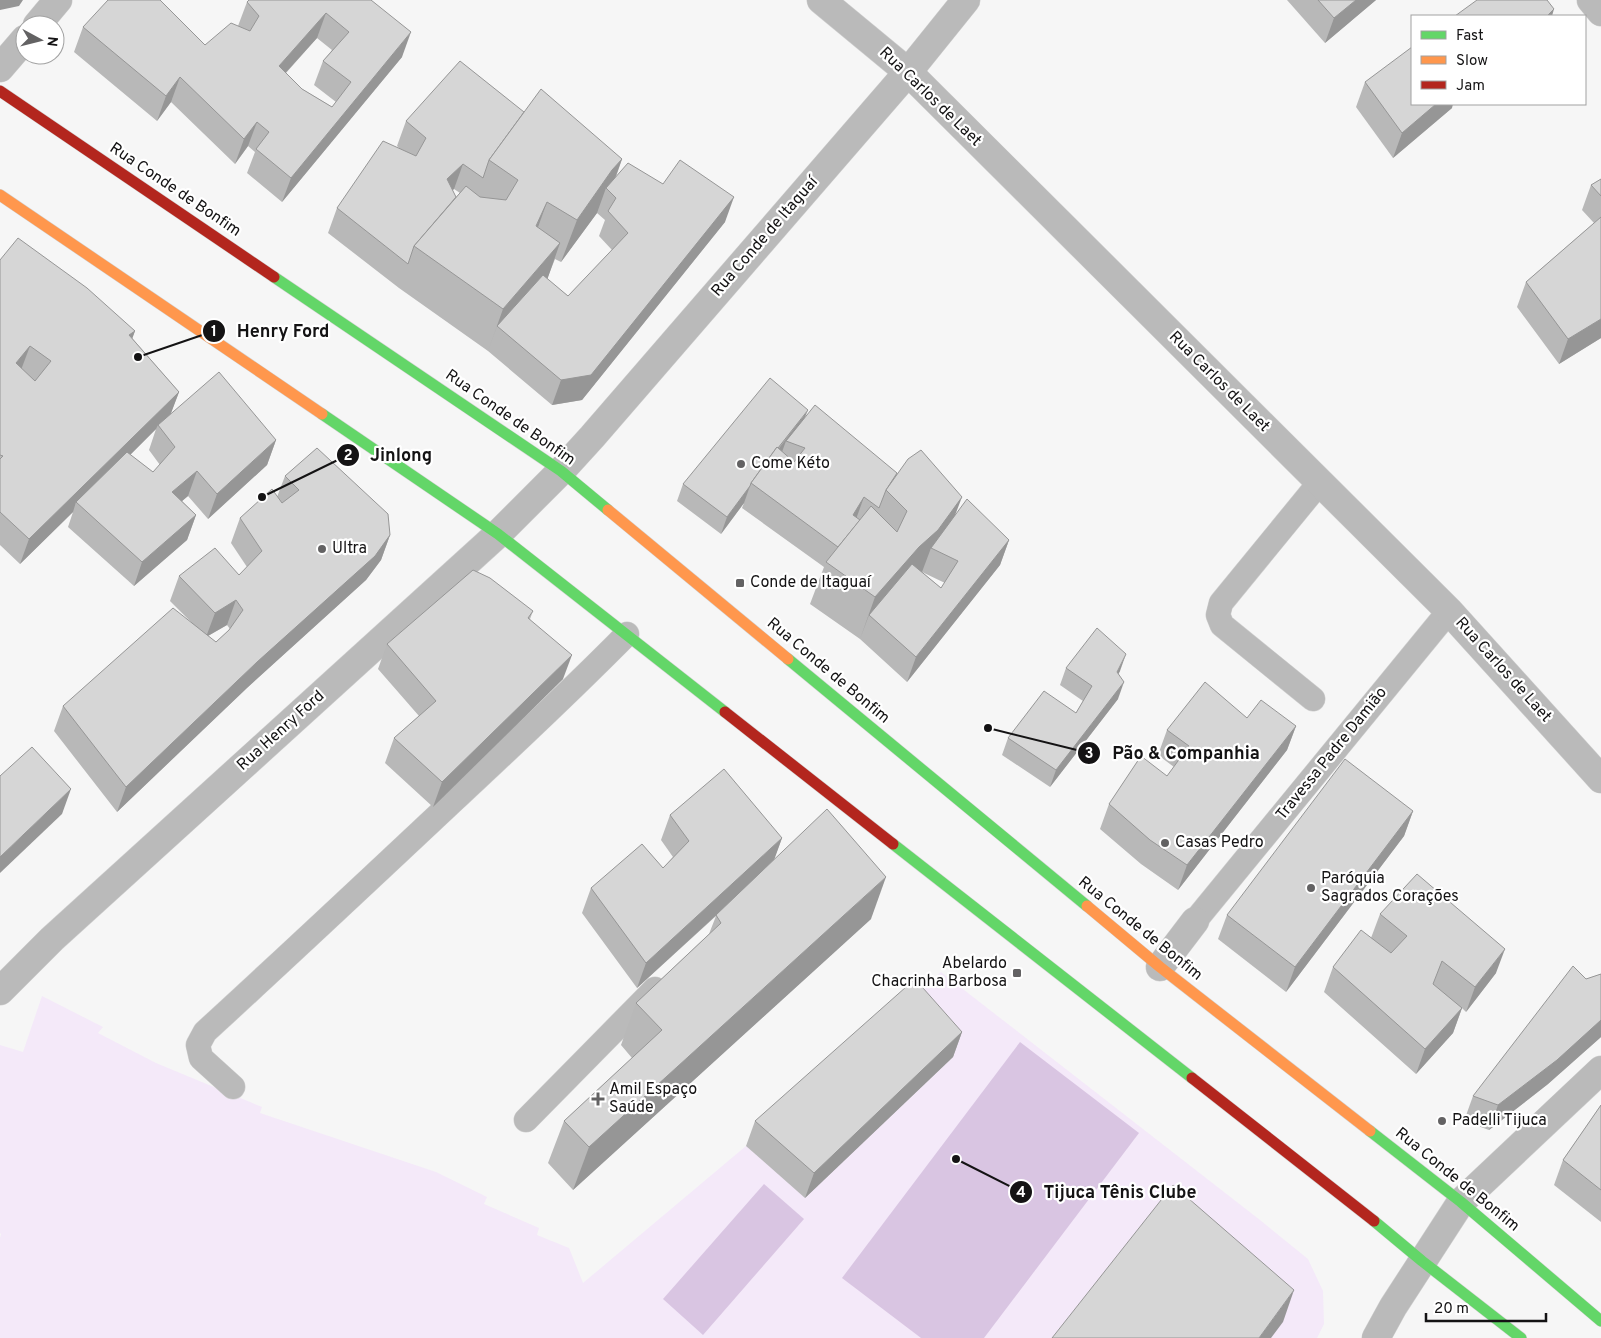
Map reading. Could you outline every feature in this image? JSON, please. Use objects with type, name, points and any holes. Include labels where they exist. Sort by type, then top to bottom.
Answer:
[{"type":"main road","name":"Rua Conde de Bonfim","points":[[0,91],[561,471],[1160,967],[1461,1202],[1601,1321]]},
{"type":"main road","points":[[0,195],[498,534],[627,634],[832,806],[1368,1216],[1519,1338]]},
{"type":"street","points":[[45,15],[58,0]]},
{"type":"street","name":"Rua Carlos de Laet","points":[[821,0],[908,72],[1320,482],[1449,611],[1601,779]]},
{"type":"street","name":"Rua Conde de Itaguaí","points":[[561,471],[908,72],[966,0]]},
{"type":"street","points":[[1592,0],[1601,12]]},
{"type":"street","points":[[0,68],[15,50]]},
{"type":"street","name":"Rua Henry Ford","points":[[4,983],[498,534],[561,471]]},
{"type":"street","name":"Travessa Padre Damião","points":[[1160,967],[1195,920]]},
{"type":"street","points":[[1376,1338],[1393,1307],[1461,1202],[1601,1070]]},
{"type":"lane","points":[[1313,699],[1222,624],[1218,615],[1221,603],[1320,482]]},
{"type":"lane","name":"Travessa Padre Damião","points":[[1195,920],[1449,611]]},
{"type":"lane","points":[[233,1088],[201,1058],[198,1045],[205,1032],[580,681],[627,634]]},
{"type":"lane","points":[[526,1120],[669,975]]},
{"type":"shaded area","points":[[941,972],[1308,1259],[1323,1291],[1324,1324],[1317,1338],[0,1338],[0,1045],[23,1052],[42,996],[103,1027],[98,1033],[156,1063],[262,1107],[260,1113],[436,1172],[487,1197],[484,1204],[539,1228],[537,1235],[569,1248],[583,1283],[746,1146]]},
{"type":"shaded area","points":[[1020,1042],[1139,1133],[984,1338],[921,1338],[842,1278]]},
{"type":"shaded area","points":[[764,1184],[804,1219],[703,1335],[663,1299]]},
{"type":"building","points":[[108,0],[160,0],[205,45],[231,23],[250,31],[259,16],[247,2],[249,0],[371,0],[411,32],[291,178],[256,149],[269,132],[257,122],[244,139],[180,77],[166,96],[83,27]],"holes":[[[326,13],[349,32],[323,61],[351,82],[332,107],[302,89],[279,66]]]},
{"type":"building","points":[[1318,0],[1356,0],[1334,18]]},
{"type":"building","points":[[1477,0],[1547,0],[1554,9],[1548,15],[1456,15]]},
{"type":"building","points":[[1411,48],[1411,105],[1435,105],[1402,133],[1365,82]]},
{"type":"building","points":[[460,61],[524,112],[489,160],[483,178],[463,164],[447,179],[456,197],[414,246],[408,264],[337,208],[383,141],[416,156],[426,138],[406,121]]},
{"type":"building","points":[[541,89],[622,159],[612,170],[577,220],[547,202],[536,226],[560,243],[503,309],[414,246],[466,186],[480,197],[506,200],[518,180],[489,160]]},
{"type":"building","points":[[680,160],[734,197],[591,375],[561,380],[497,326],[543,275],[568,296],[628,233],[608,211],[616,198],[606,188],[628,163],[663,184]]},
{"type":"building","points":[[1601,179],[1601,196],[1591,185]]},
{"type":"building","points":[[1601,217],[1601,319],[1568,339],[1526,282]]},
{"type":"building","points":[[18,238],[87,288],[135,331],[129,335],[179,392],[29,539],[0,512],[0,459],[3,456],[0,455],[0,260]],"holes":[[[30,346],[51,361],[35,381],[16,363]]]},
{"type":"building","points":[[219,372],[276,440],[217,494],[197,471],[172,492],[196,515],[142,562],[76,502],[127,452],[153,472],[175,447],[158,425]]},
{"type":"building","name":"Come Kéto","points":[[770,378],[808,410],[777,447],[727,517],[683,484]]},
{"type":"building","points":[[815,405],[897,473],[886,490],[879,508],[864,497],[853,515],[860,520],[838,547],[751,483],[777,447],[794,462],[805,448],[786,441]]},
{"type":"building","points":[[317,448],[388,514],[390,535],[375,556],[257,662],[126,787],[63,706],[173,608],[216,642],[229,630],[243,610],[236,600],[215,613],[179,576],[215,548],[239,575],[262,551],[240,518],[272,489],[282,503],[299,490],[285,476]]},
{"type":"building","points":[[921,450],[962,497],[938,530],[919,547],[875,597],[826,562],[871,506],[897,532],[907,511],[886,490],[908,459]]},
{"type":"building","points":[[967,499],[1009,540],[916,657],[869,615],[912,564],[941,588],[958,561],[931,548]]},
{"type":"building","points":[[473,570],[490,578],[533,611],[528,618],[572,655],[442,782],[394,738],[436,701],[387,644]]},
{"type":"building","points":[[1097,628],[1126,654],[1117,672],[1124,682],[1056,770],[1008,738],[1044,691],[1076,713],[1092,686],[1066,668]]},
{"type":"building","points":[[1205,682],[1247,718],[1261,700],[1296,726],[1187,865],[1150,840],[1109,804],[1141,756],[1167,776],[1189,746],[1167,730]]},
{"type":"building","points":[[32,747],[71,789],[0,857],[0,776]]},
{"type":"building","name":"Paróquia Sagrados Corações","points":[[1345,759],[1413,811],[1295,967],[1227,915]]},
{"type":"building","points":[[724,769],[782,838],[646,963],[591,888],[642,844],[663,868],[689,841],[670,815]]},
{"type":"building","points":[[827,809],[886,877],[589,1147],[564,1121],[662,1030],[636,1003],[721,923],[716,915]]},
{"type":"building","points":[[1417,874],[1505,949],[1475,987],[1442,961],[1433,984],[1462,1008],[1425,1049],[1333,967],[1361,930],[1391,953],[1407,936],[1380,914]]},
{"type":"building","points":[[1573,966],[1586,979],[1601,974],[1601,1020],[1557,1060],[1498,1105],[1473,1096]]},
{"type":"building","points":[[915,979],[962,1032],[814,1173],[755,1121]]},
{"type":"building","points":[[1601,1105],[1601,1190],[1563,1160]]},
{"type":"building","points":[[1173,1185],[1294,1290],[1259,1338],[1052,1338]]},
{"type":"traffic: fast","points":[[274,277],[561,471],[608,510]]},
{"type":"traffic: fast","points":[[322,414],[498,534],[725,712]]},
{"type":"traffic: fast","points":[[788,659],[1087,906]]},
{"type":"traffic: fast","points":[[893,844],[1192,1078]]},
{"type":"traffic: fast","points":[[1370,1131],[1461,1202],[1601,1321]]},
{"type":"traffic: fast","points":[[1374,1221],[1521,1338]]},
{"type":"traffic: slow","points":[[0,195],[322,414]]},
{"type":"traffic: slow","points":[[608,510],[788,659]]},
{"type":"traffic: slow","points":[[1087,906],[1160,967],[1370,1131]]},
{"type":"traffic: jam","points":[[0,91],[274,277]]},
{"type":"traffic: jam","points":[[725,712],[893,844]]},
{"type":"traffic: jam","points":[[1192,1078],[1374,1221]]},
{"type":"place","name":"Henry Ford","points":[[138,357]]},
{"type":"place","name":"Come Kéto","points":[[741,464]]},
{"type":"place","name":"Jinlong","points":[[262,497]]},
{"type":"place","name":"Ultra","points":[[322,549]]},
{"type":"place","name":"Conde de Itaguaí","points":[[740,583]]},
{"type":"place","name":"Pão & Companhia","points":[[988,728]]},
{"type":"place","name":"Casas Pedro","points":[[1165,843]]},
{"type":"place","name":"Paróquia Sagrados Corações","points":[[1311,888]]},
{"type":"place","name":"Abelardo Chacrinha Barbosa","points":[[1017,973]]},
{"type":"place","name":"Amil Espaço Saúde","points":[[598,1099]]},
{"type":"place","name":"Padelli Tijuca","points":[[1442,1121]]},
{"type":"place","name":"Tijuca Tênis Clube","points":[[956,1159]]}]
